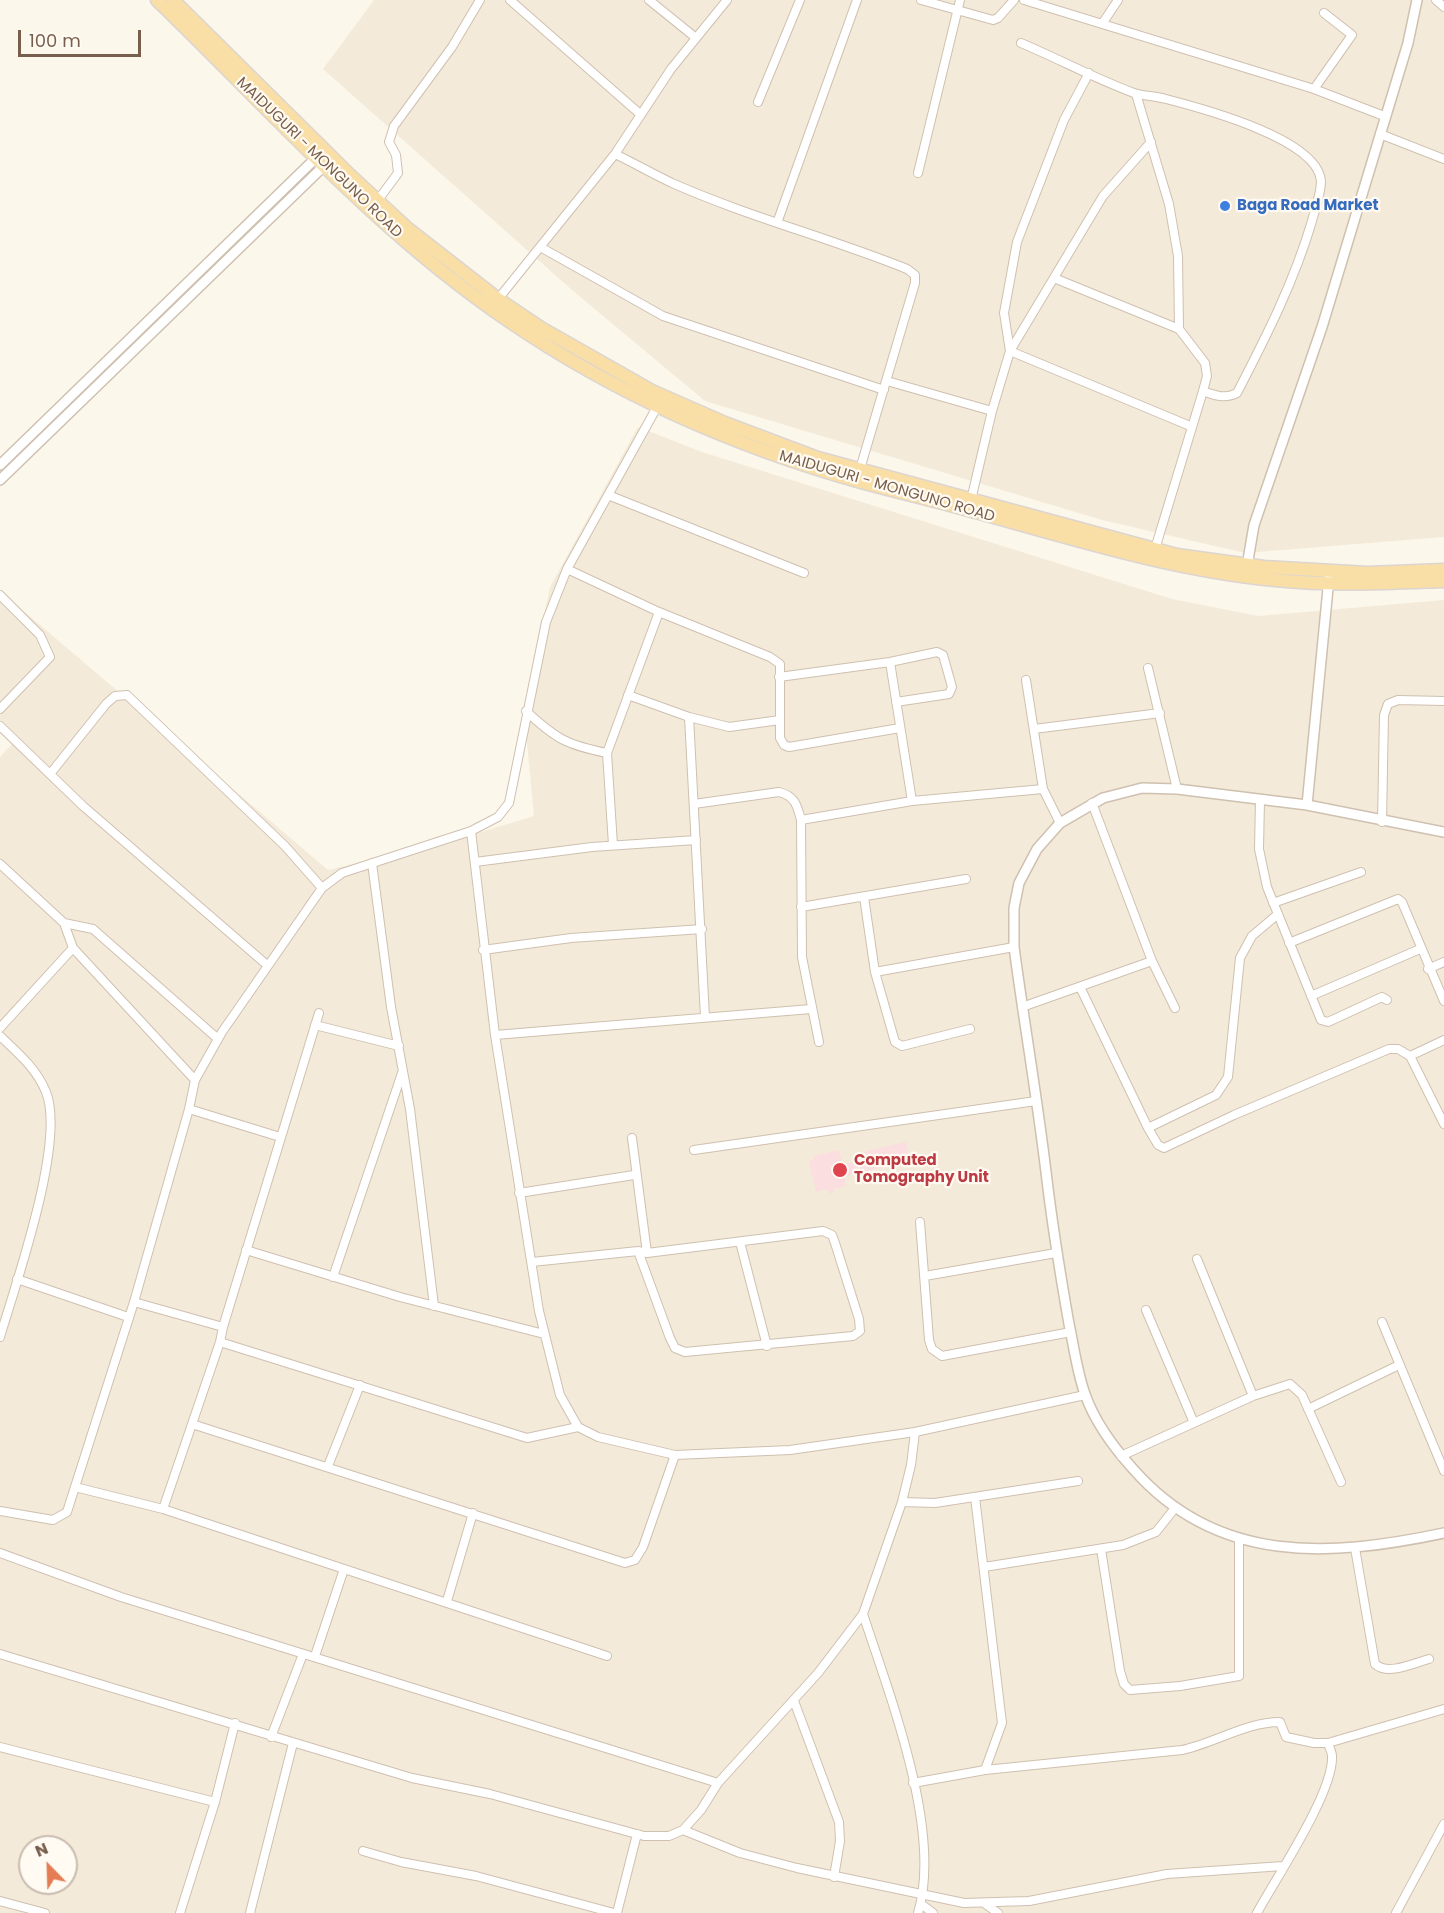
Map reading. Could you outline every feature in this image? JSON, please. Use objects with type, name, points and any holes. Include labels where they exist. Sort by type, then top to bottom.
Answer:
[{"type":"main road","name":"MAIDUGURI - MONGUNO ROAD","points":[[157,0],[324,158],[378,200],[407,228],[498,299],[541,328],[652,391],[765,438],[860,469],[1155,549],[1247,566],[1330,571],[1444,570]]},
{"type":"main road","name":"MAIDUGURI - MONGUNO ROAD","points":[[173,0],[402,239],[508,321],[592,374],[657,407],[768,452],[860,482],[1175,565],[1272,580],[1328,584],[1444,581]]},
{"type":"street","points":[[378,200],[398,173],[396,155],[389,142],[394,126],[452,47],[480,0]]},
{"type":"street","points":[[510,0],[640,114]]},
{"type":"street","points":[[650,0],[696,38]]},
{"type":"street","points":[[498,299],[542,248],[615,154],[640,114],[727,0]]},
{"type":"street","points":[[758,102],[800,0]]},
{"type":"street","points":[[777,223],[857,0]]},
{"type":"street","points":[[921,0],[957,12],[993,20],[999,18],[1014,0]]},
{"type":"street","points":[[918,173],[960,0]]},
{"type":"street","points":[[1024,0],[1035,1],[1101,24],[1314,90],[1384,116]]},
{"type":"street","points":[[1101,24],[1118,0]]},
{"type":"street","points":[[1247,566],[1254,525],[1322,327],[1384,116],[1408,43],[1417,0]]},
{"type":"street","points":[[1436,0],[1444,7]]},
{"type":"street","points":[[1314,90],[1352,35],[1324,13]]},
{"type":"street","points":[[1022,43],[1136,94],[1164,98],[1242,123],[1288,143],[1304,153],[1318,170],[1321,181],[1303,252],[1274,321],[1238,393],[1229,397],[1220,397],[1203,391]]},
{"type":"street","points":[[1010,351],[1004,313],[1017,242],[1064,120],[1089,73]]},
{"type":"street","points":[[1136,94],[1169,204],[1178,256],[1179,329]]},
{"type":"street","points":[[1380,134],[1444,159]]},
{"type":"street","points":[[971,500],[992,411],[1010,351],[1103,196],[1151,142]]},
{"type":"street","points":[[615,154],[673,183],[777,223],[845,244],[907,269],[915,275],[915,283],[886,386],[860,469]]},
{"type":"street","points":[[0,465],[324,158]]},
{"type":"street","points":[[0,480],[324,158]]},
{"type":"street","points":[[542,248],[663,316],[886,386],[992,411]]},
{"type":"street","points":[[1054,278],[1179,329],[1205,363],[1207,376],[1203,391],[1155,549]]},
{"type":"street","points":[[1010,351],[1191,426]]},
{"type":"street","points":[[0,1511],[53,1520],[67,1512],[134,1302],[189,1109],[195,1080],[267,965],[322,888],[342,873],[471,831],[498,817],[508,803],[546,622],[567,570],[657,407]]},
{"type":"street","points":[[608,495],[804,573]]},
{"type":"street","points":[[567,570],[659,612],[770,657],[780,664],[780,738],[784,745],[789,747],[900,729]]},
{"type":"street","points":[[1307,805],[1330,571]]},
{"type":"street","points":[[0,595],[40,635],[50,657],[0,709]]},
{"type":"street","points":[[613,845],[607,753],[659,612]]},
{"type":"street","points":[[779,678],[890,662],[937,652],[943,655],[952,687],[950,694],[896,702]]},
{"type":"street","points":[[890,662],[912,801]]},
{"type":"street","points":[[1148,668],[1177,789]]},
{"type":"street","points":[[1026,680],[1042,789],[1060,823]]},
{"type":"street","points":[[50,774],[106,704],[115,696],[127,695],[285,846],[322,888]]},
{"type":"street","points":[[628,695],[689,717],[729,727],[780,720]]},
{"type":"street","points":[[1382,822],[1384,715],[1388,704],[1398,700],[1444,701]]},
{"type":"street","points":[[526,711],[553,737],[579,747],[607,753]]},
{"type":"street","points":[[1034,729],[1160,713]]},
{"type":"street","points":[[689,717],[705,1017]]},
{"type":"street","points":[[0,726],[174,887],[267,965]]},
{"type":"street","points":[[1444,832],[1382,822],[1307,805],[1177,789],[1142,788],[1092,803],[1060,823],[1037,849],[1019,883],[1014,908],[1014,948],[1056,1253],[1085,1395],[1107,1438],[1148,1486],[1175,1508],[1197,1523],[1239,1539],[1261,1545],[1303,1549],[1355,1548],[1444,1533]]},
{"type":"street","points":[[801,820],[912,801],[1042,789]]},
{"type":"street","points":[[694,804],[779,792],[790,795],[796,802],[801,820],[802,957],[819,1042]]},
{"type":"street","points":[[1260,800],[1259,849],[1273,903],[1324,1022],[1373,999],[1382,996],[1387,1000]]},
{"type":"street","points":[[1092,803],[1152,961],[1175,1008]]},
{"type":"street","points":[[471,831],[483,950],[531,1262],[544,1334],[560,1395],[578,1427],[598,1437],[675,1455],[790,1450],[915,1432],[1085,1395]]},
{"type":"street","points":[[475,862],[613,845],[696,840]]},
{"type":"street","points":[[372,863],[403,1070],[434,1306]]},
{"type":"street","points":[[0,864],[64,923],[73,948],[195,1080]]},
{"type":"street","points":[[1273,903],[1361,872]]},
{"type":"street","points":[[801,907],[966,879]]},
{"type":"street","points":[[864,897],[875,972],[889,1029],[895,1042],[902,1046],[970,1029]]},
{"type":"street","points":[[1289,943],[1398,900],[1402,902],[1428,969],[1444,1001]]},
{"type":"street","points":[[1148,1128],[1216,1095],[1224,1086],[1228,1077],[1240,958],[1251,936],[1278,914]]},
{"type":"street","points":[[64,923],[93,929],[219,1039]]},
{"type":"street","points":[[483,950],[617,934],[702,929]]},
{"type":"street","points":[[0,1028],[73,948]]},
{"type":"street","points":[[875,972],[1014,948]]},
{"type":"street","points":[[1311,996],[1420,948]]},
{"type":"street","points":[[1022,1007],[1152,961]]},
{"type":"street","points":[[1428,969],[1444,962]]},
{"type":"street","points":[[1080,987],[1148,1128],[1158,1145],[1164,1148],[1234,1115],[1389,1049],[1398,1049],[1410,1056],[1444,1124]]},
{"type":"street","points":[[495,1035],[811,1009]]},
{"type":"street","points":[[163,1509],[220,1342],[319,1013]]},
{"type":"street","points":[[315,1025],[399,1046]]},
{"type":"street","points":[[0,1036],[37,1076],[51,1109],[48,1167],[0,1337]]},
{"type":"street","points":[[1410,1056],[1444,1040]]},
{"type":"street","points":[[333,1277],[403,1070]]},
{"type":"street","points":[[694,1150],[1036,1101]]},
{"type":"street","points":[[189,1109],[280,1137]]},
{"type":"street","points":[[531,1262],[643,1252],[740,1242],[823,1231],[832,1235],[859,1319],[860,1331],[853,1336],[767,1346],[685,1352],[675,1348],[643,1252],[632,1138]]},
{"type":"street","points":[[519,1193],[634,1175]]},
{"type":"street","points":[[920,1222],[929,1340],[932,1349],[942,1356],[1071,1332]]},
{"type":"street","points":[[740,1242],[767,1346]]},
{"type":"street","points":[[246,1250],[434,1306],[544,1334]]},
{"type":"street","points":[[925,1276],[1056,1253]]},
{"type":"street","points":[[1197,1259],[1253,1396]]},
{"type":"street","points":[[17,1279],[128,1317]]},
{"type":"street","points":[[134,1302],[223,1327]]},
{"type":"street","points":[[1146,1310],[1194,1423]]},
{"type":"street","points":[[1382,1322],[1444,1471]]},
{"type":"street","points":[[220,1342],[527,1437],[578,1427]]},
{"type":"street","points":[[1308,1409],[1399,1365]]},
{"type":"street","points":[[1121,1456],[1253,1396],[1290,1384],[1302,1395],[1341,1482]]},
{"type":"street","points":[[328,1466],[360,1385]]},
{"type":"street","points":[[192,1424],[625,1563],[635,1560],[643,1547],[675,1455]]},
{"type":"street","points":[[0,1654],[412,1778],[490,1794],[637,1833],[669,1836],[683,1830],[701,1810],[718,1783],[794,1701],[863,1614],[902,1502],[911,1465],[915,1432]]},
{"type":"street","points":[[902,1502],[935,1503],[1078,1481]]},
{"type":"street","points":[[75,1487],[163,1509],[447,1601],[607,1656]]},
{"type":"street","points":[[975,1497],[1002,1723],[985,1770]]},
{"type":"street","points":[[984,1567],[1123,1545],[1156,1532],[1175,1508]]},
{"type":"street","points":[[447,1601],[473,1513]]},
{"type":"street","points":[[1101,1548],[1119,1671],[1124,1684],[1130,1690],[1239,1676],[1239,1539]]},
{"type":"street","points":[[1355,1548],[1375,1664],[1380,1668],[1390,1670],[1429,1659]]},
{"type":"street","points":[[0,1553],[121,1597],[315,1656],[602,1749],[718,1783]]},
{"type":"street","points":[[315,1656],[344,1569]]},
{"type":"street","points":[[863,1614],[888,1690],[913,1783],[924,1837],[922,1899],[918,1913]]},
{"type":"street","points":[[271,1737],[303,1654]]},
{"type":"street","points":[[794,1701],[839,1822],[840,1841],[834,1877]]},
{"type":"street","points":[[913,1783],[985,1770],[1182,1750],[1200,1746],[1264,1722],[1280,1722],[1286,1737],[1314,1743],[1328,1743],[1444,1709]]},
{"type":"street","points":[[180,1913],[235,1723]]},
{"type":"street","points":[[250,1913],[293,1743]]},
{"type":"street","points":[[1257,1913],[1319,1805],[1328,1783],[1332,1756],[1328,1743]]},
{"type":"street","points":[[0,1747],[214,1802]]},
{"type":"street","points":[[1396,1913],[1444,1824]]},
{"type":"street","points":[[683,1830],[740,1853],[922,1899],[964,1903],[1029,1901],[1167,1874],[1283,1866]]},
{"type":"street","points":[[363,1851],[401,1862],[476,1876],[615,1913],[637,1833]]},
{"type":"street","points":[[922,1899],[933,1913]]},
{"type":"street","points":[[0,1901],[45,1913]]},
{"type":"street","points":[[984,1903],[998,1913]]},
{"type":"shaded area","points":[[374,0],[1444,0],[1444,537],[1245,553],[1102,520],[705,401],[572,290],[323,69]]},
{"type":"shaded area","points":[[638,427],[702,452],[1172,599],[1258,616],[1444,600],[1444,1913],[0,1913],[0,757],[12,744],[0,732],[0,591],[328,870],[451,841],[534,816],[524,711],[550,587]]},
{"type":"shaded area","name":"Computed Tomography Unit","points":[[906,1142],[910,1161],[844,1176],[846,1186],[834,1189],[834,1193],[830,1194],[828,1189],[816,1192],[809,1161],[814,1160],[813,1156],[839,1150],[843,1165],[860,1161],[858,1153]]},
{"type":"place","name":"Baga Road Market","points":[[1225,206]]},
{"type":"place","name":"Computed Tomography Unit","points":[[840,1170]]}]
